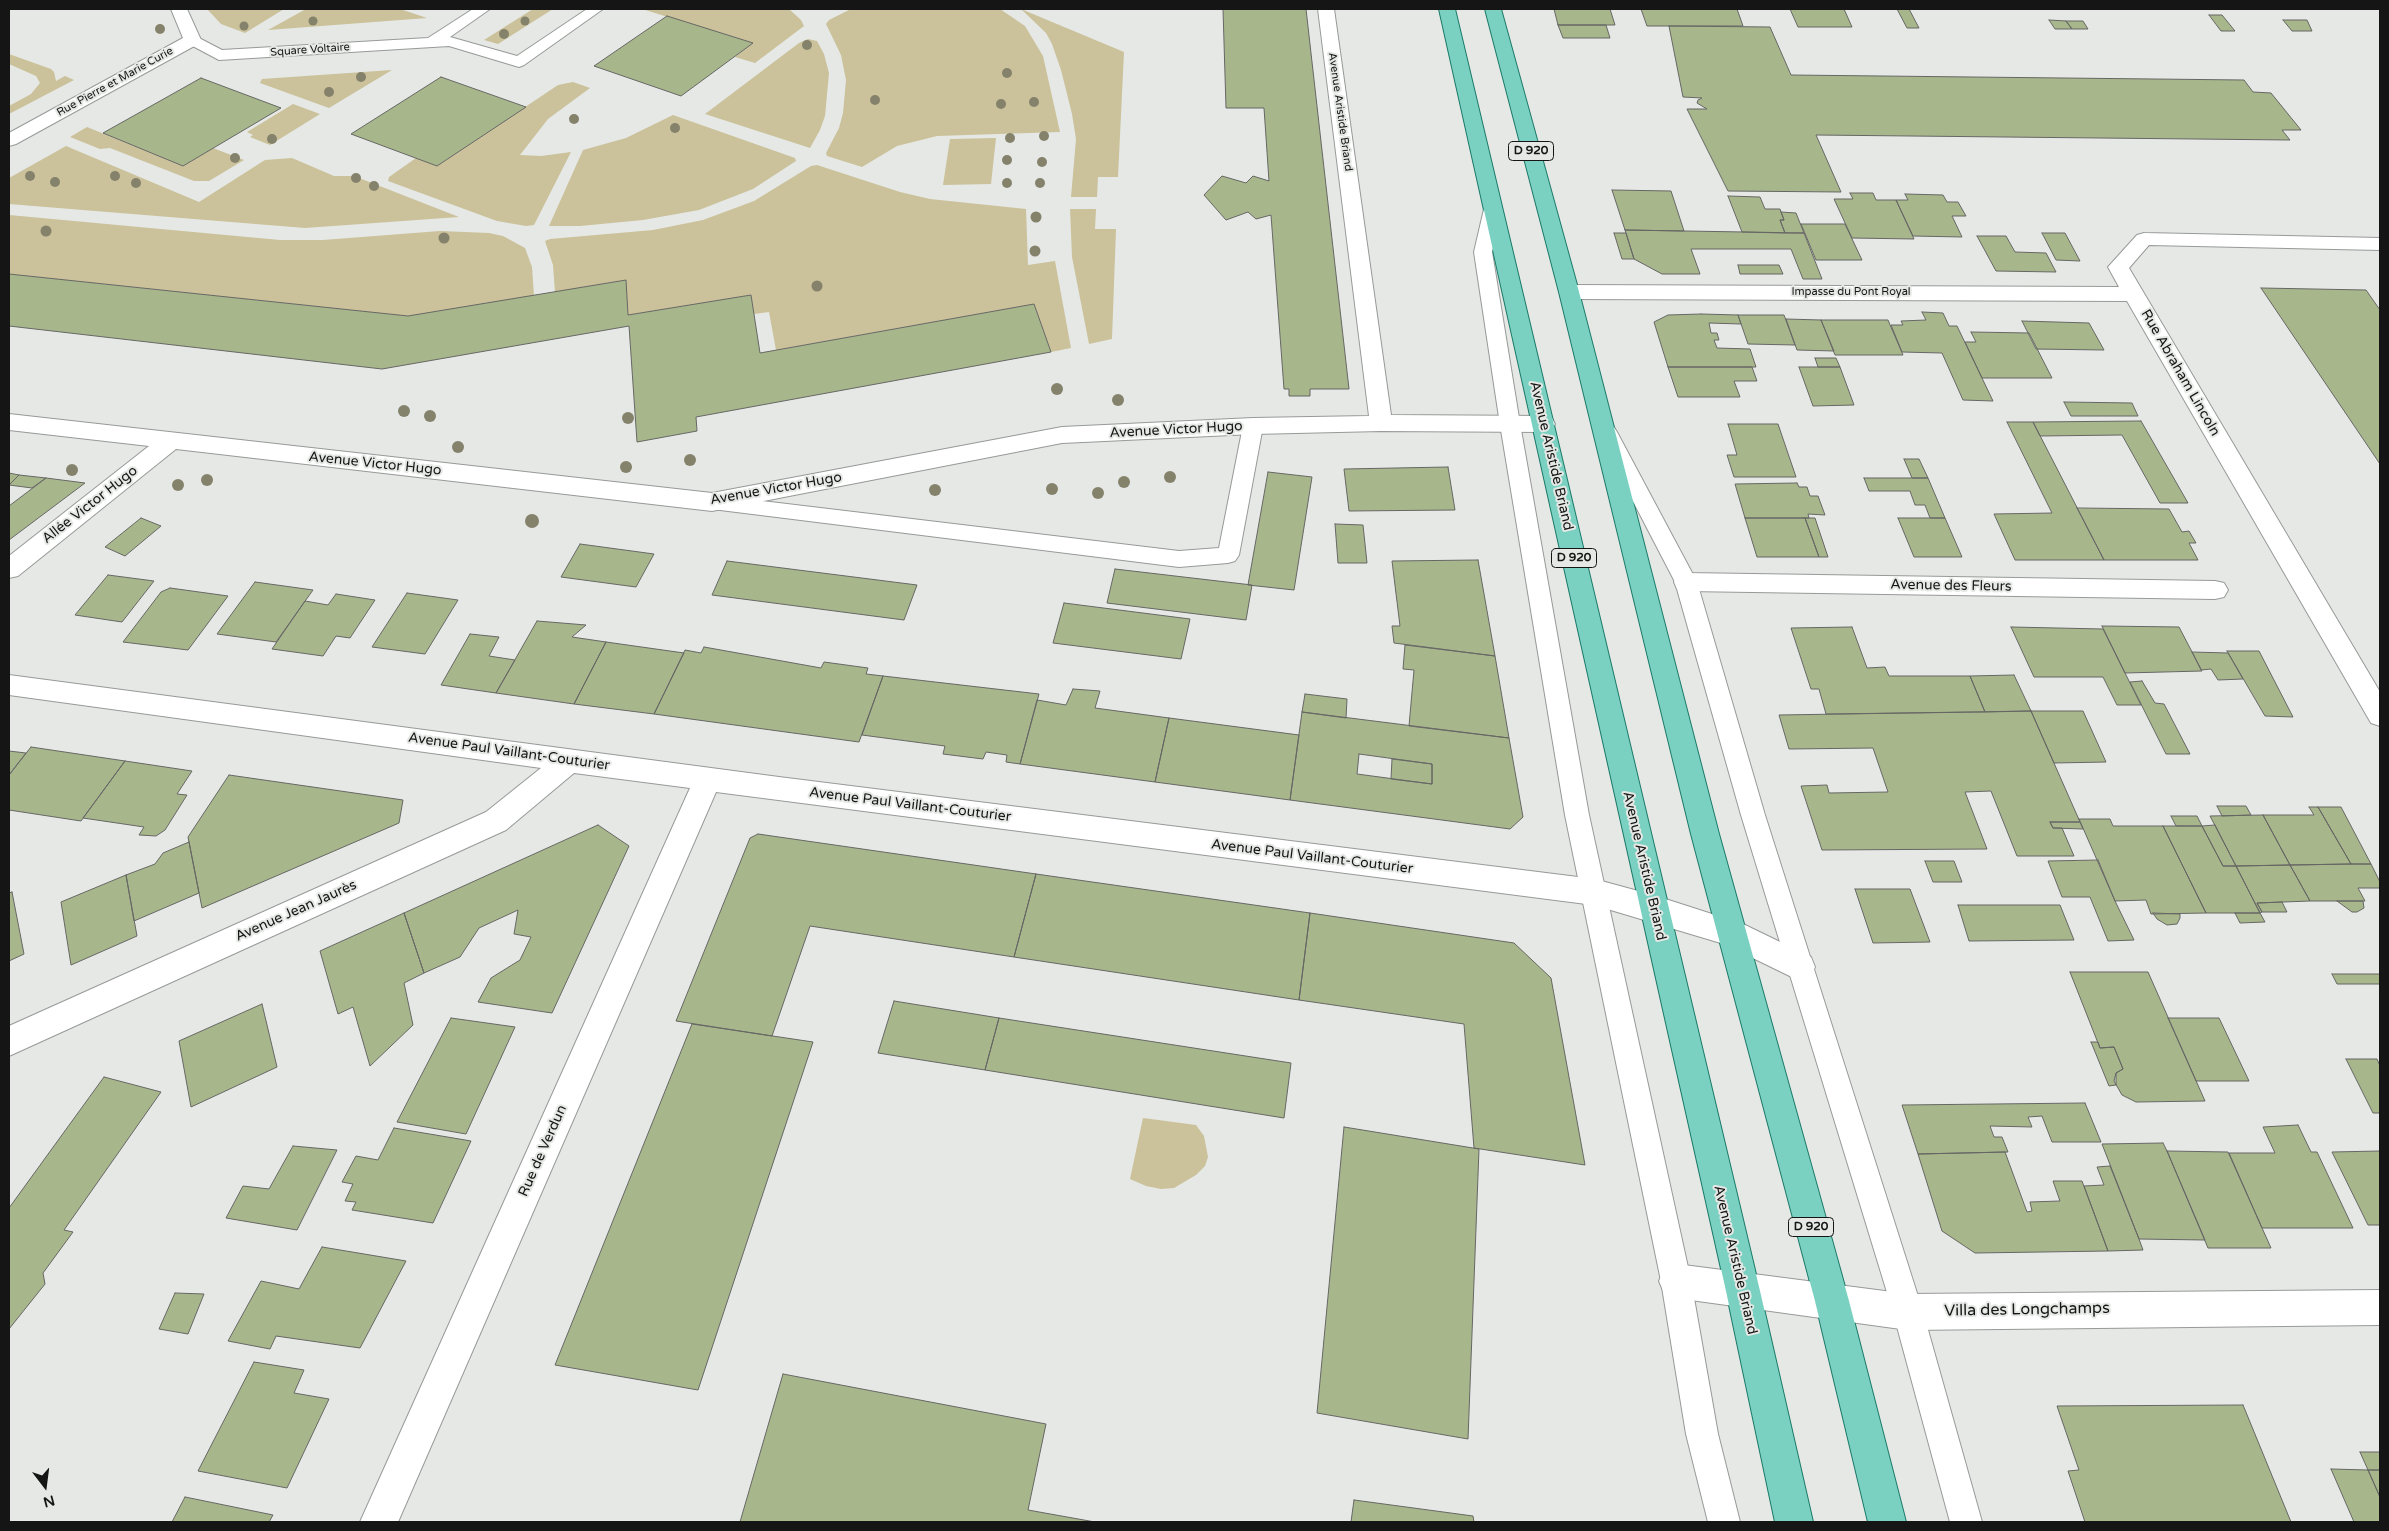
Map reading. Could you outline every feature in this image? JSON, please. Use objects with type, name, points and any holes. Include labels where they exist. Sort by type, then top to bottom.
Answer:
[{"type":"main road","name":"Avenue Aristide Briand","points":[[1447,9],[1544,424],[1653,908],[1743,1291],[1794,1522]]},
{"type":"main road","name":"D 920","points":[[1493,9],[1569,292],[1704,834],[1832,1301],[1887,1522]]},
{"type":"street","points":[[179,9],[192,40]]},
{"type":"street","name":"Avenue Aristide Briand","points":[[1326,9],[1381,424]]},
{"type":"street","name":"Rue Pierre et Marie Curie","points":[[9,140],[192,40]]},
{"type":"street","name":"Rue Abraham Lincoln","points":[[2380,244],[2144,239],[2118,267],[2380,715]]},
{"type":"street","name":"Impasse du Pont Royal","points":[[1569,292],[2134,294]]},
{"type":"street","name":"Avenue Victor Hugo","points":[[9,422],[712,502],[1062,436],[1253,426],[1544,424]]},
{"type":"street","name":"Allée Victor Hugo","points":[[9,570],[171,441]]},
{"type":"street","name":"Avenue des Fleurs","points":[[1686,582],[2215,590]]},
{"type":"street","name":"Avenue Paul Vaillant-Couturier","points":[[9,685],[708,779],[1594,892],[1732,933],[1800,967]]},
{"type":"street","name":"Avenue Jean Jaurès","points":[[9,1041],[496,821],[570,760]]},
{"type":"street","name":"Rue de Verdun","points":[[379,1522],[708,779]]},
{"type":"street","name":"Villa des Longchamps","points":[[1676,1281],[1908,1312],[2380,1308]]},
{"type":"lane","name":"Square Voltaire","points":[[432,42],[483,9]]},
{"type":"lane","name":"Square Voltaire","points":[[192,40],[219,55],[450,40],[519,62],[596,9]]},
{"type":"lane","name":"Avenue Aristide Briand","points":[[1494,209],[1483,252],[1510,424],[1577,815],[1676,1281],[1702,1434],[1724,1522]]},
{"type":"lane","points":[[1601,419],[1686,582],[1753,815],[1908,1312],[1966,1522]]},
{"type":"lane","points":[[712,502],[1179,559],[1228,555],[1253,426]]},
{"type":"shaded area","points":[[207,9],[284,9],[245,33],[221,24]]},
{"type":"shaded area","points":[[306,9],[400,9],[427,18],[268,30]]},
{"type":"shaded area","points":[[533,9],[553,9],[498,44],[484,40]]},
{"type":"shaded area","points":[[642,9],[789,9],[801,20],[804,26],[755,63],[735,57],[752,43]]},
{"type":"shaded area","points":[[851,9],[1000,9],[1025,26],[1043,56],[1060,132],[937,136],[897,146],[862,167],[827,156],[826,153],[839,128],[843,113],[846,80],[841,55],[826,24],[829,20]]},
{"type":"shaded area","points":[[1021,9],[1124,52],[1118,177],[1098,177],[1097,197],[1071,197],[1076,139],[1061,70],[1046,33]]},
{"type":"shaded area","points":[[808,39],[817,41],[824,54],[829,73],[825,116],[810,148],[705,114],[799,43]]},
{"type":"shaded area","points":[[9,54],[51,69],[54,72],[56,81],[65,76],[74,80],[9,114],[9,106],[31,94],[40,83],[36,76],[9,64]]},
{"type":"shaded area","points":[[392,70],[329,108],[260,83],[262,79]]},
{"type":"shaded area","points":[[573,82],[590,88],[548,119],[520,155],[541,156],[571,152],[534,225],[526,226],[497,221],[388,181],[389,177],[416,158],[437,166],[558,85]]},
{"type":"shaded area","points":[[293,104],[320,114],[270,145],[250,137],[253,135],[247,132]]},
{"type":"shaded area","points":[[673,115],[795,158],[796,161],[753,189],[699,210],[643,220],[580,226],[549,226],[583,150],[626,138]]},
{"type":"shaded area","points":[[87,127],[183,166],[213,148],[244,160],[209,181],[194,181],[110,148],[100,149],[70,137]]},
{"type":"shaded area","points":[[996,138],[991,184],[943,185],[950,139]]},
{"type":"shaded area","points":[[66,146],[199,202],[265,160],[292,158],[334,176],[354,176],[459,217],[305,228],[9,204],[9,178]]},
{"type":"shaded area","points":[[817,165],[900,192],[930,199],[1026,209],[1028,265],[1055,261],[1071,348],[1051,352],[1034,304],[776,350],[769,312],[754,314],[751,295],[628,315],[625,280],[555,292],[553,265],[545,241],[653,230],[703,220],[754,201],[811,166]]},
{"type":"shaded area","points":[[1070,209],[1096,209],[1095,229],[1116,229],[1112,339],[1089,344],[1072,257]]},
{"type":"shaded area","points":[[9,215],[280,240],[323,240],[440,231],[489,233],[503,236],[525,248],[532,267],[534,296],[408,316],[9,274]]},
{"type":"shaded area","points":[[1143,1118],[1196,1125],[1204,1136],[1208,1157],[1205,1166],[1196,1175],[1174,1188],[1161,1189],[1146,1186],[1130,1179]]},
{"type":"building","points":[[1223,9],[1306,9],[1349,389],[1310,389],[1310,396],[1289,396],[1289,389],[1284,389],[1271,215],[1256,219],[1248,212],[1226,220],[1204,195],[1222,176],[1246,183],[1253,176],[1269,181],[1264,108],[1226,108]]},
{"type":"building","points":[[1554,9],[1610,9],[1615,25],[1558,25]]},
{"type":"building","points":[[1641,9],[1737,9],[1743,26],[1647,26]]},
{"type":"building","points":[[1790,9],[1844,9],[1852,27],[1798,27]]},
{"type":"building","points":[[1897,9],[1909,9],[1919,28],[1907,28]]},
{"type":"building","points":[[2209,15],[2222,15],[2235,31],[2221,31]]},
{"type":"building","points":[[667,16],[753,43],[681,96],[594,66]]},
{"type":"building","points":[[2049,20],[2066,21],[2072,29],[2055,29]]},
{"type":"building","points":[[2283,20],[2307,20],[2312,31],[2292,31]]},
{"type":"building","points":[[2066,21],[2083,21],[2088,29],[2072,29]]},
{"type":"building","points":[[1558,25],[1606,25],[1610,38],[1563,38]]},
{"type":"building","points":[[1669,26],[1770,27],[1791,75],[2244,80],[2253,92],[2271,93],[2301,130],[2282,130],[2290,140],[1816,135],[1841,192],[1728,191],[1687,109],[1707,109],[1697,103],[1702,98],[1683,97]]},
{"type":"building","points":[[441,77],[526,107],[437,166],[351,134]]},
{"type":"building","points":[[201,78],[281,108],[183,166],[103,133]]},
{"type":"building","points":[[1612,190],[1671,191],[1684,231],[1625,230]]},
{"type":"building","points":[[1850,193],[1873,193],[1876,200],[1896,200],[1914,239],[1852,238],[1834,199],[1853,199]]},
{"type":"building","points":[[1905,194],[1943,195],[1947,202],[1958,202],[1966,216],[1952,216],[1962,237],[1913,236],[1896,200],[1908,200]]},
{"type":"building","points":[[1728,196],[1760,197],[1765,209],[1780,209],[1784,220],[1780,220],[1785,233],[1742,232]]},
{"type":"building","points":[[1781,212],[1796,213],[1804,233],[1785,233],[1780,220],[1784,220]]},
{"type":"building","points":[[1801,224],[1845,224],[1862,260],[1816,260]]},
{"type":"building","points":[[1625,230],[1804,233],[1822,279],[1803,279],[1791,249],[1691,249],[1700,274],[1662,274],[1634,259]]},
{"type":"building","points":[[1614,233],[1626,233],[1634,259],[1622,259]]},
{"type":"building","points":[[2042,233],[2065,233],[2080,261],[2056,260]]},
{"type":"building","points":[[1977,236],[2006,236],[2015,252],[2046,253],[2056,272],[1996,271]]},
{"type":"building","points":[[1738,265],[1779,265],[1783,274],[1740,274]]},
{"type":"building","points":[[9,274],[408,316],[626,280],[628,315],[751,295],[760,353],[1034,304],[1051,352],[696,417],[697,431],[637,442],[629,326],[382,369],[9,326]]},
{"type":"building","points":[[2261,288],[2366,290],[2380,310],[2380,464]]},
{"type":"building","points":[[1922,312],[1943,313],[1949,326],[1957,326],[1993,401],[1963,400],[1942,353],[1902,352],[1891,325],[1903,325],[1901,321],[1926,320]]},
{"type":"building","points":[[1668,315],[1738,315],[1741,324],[1709,323],[1711,333],[1717,333],[1719,340],[1714,340],[1717,348],[1750,349],[1756,367],[1668,367],[1654,322]]},
{"type":"building","points":[[1738,315],[1784,315],[1795,345],[1748,344]]},
{"type":"building","points":[[1786,319],[1821,320],[1834,351],[1797,350]]},
{"type":"building","points":[[1821,320],[1888,320],[1903,355],[1835,355]]},
{"type":"building","points":[[2022,321],[2089,323],[2104,350],[2036,349]]},
{"type":"building","points":[[1971,332],[2029,333],[2052,378],[1982,378],[1965,342],[1976,342]]},
{"type":"building","points":[[1815,358],[1836,358],[1840,367],[1818,367]]},
{"type":"building","points":[[1668,367],[1752,367],[1757,381],[1734,381],[1740,397],[1678,397]]},
{"type":"building","points":[[1799,367],[1840,367],[1854,405],[1813,406]]},
{"type":"building","points":[[2064,402],[2132,403],[2138,416],[2071,416]]},
{"type":"building","points":[[2141,421],[2188,503],[2160,503],[2122,435],[2040,436],[2033,422]]},
{"type":"building","points":[[2007,422],[2033,422],[2104,560],[2015,560],[1994,514],[2052,513]]},
{"type":"building","points":[[1728,424],[1778,424],[1796,477],[1734,477],[1727,455],[1737,455]]},
{"type":"building","points":[[1904,459],[1919,459],[1928,478],[1912,478]]},
{"type":"building","points":[[1448,467],[1455,510],[1349,511],[1344,469]]},
{"type":"building","points":[[1268,472],[1312,477],[1294,590],[1248,585]]},
{"type":"building","points":[[9,473],[19,475],[9,485]]},
{"type":"building","points":[[19,475],[46,478],[32,488],[9,485]]},
{"type":"building","points":[[46,478],[85,483],[9,540],[9,506]]},
{"type":"building","points":[[1864,478],[1928,478],[1945,518],[1930,518],[1925,505],[1915,505],[1910,491],[1869,491]]},
{"type":"building","points":[[1797,483],[1799,487],[1807,487],[1810,496],[1818,496],[1825,515],[1808,514],[1809,518],[1745,518],[1735,484]]},
{"type":"building","points":[[2077,508],[2169,509],[2182,532],[2189,531],[2196,543],[2189,543],[2198,560],[2104,560]]},
{"type":"building","points":[[141,518],[161,526],[125,556],[105,547]]},
{"type":"building","points":[[1745,518],[1805,518],[1819,557],[1757,557]]},
{"type":"building","points":[[1805,518],[1815,518],[1828,557],[1819,557]]},
{"type":"building","points":[[1898,518],[1945,518],[1962,557],[1914,557]]},
{"type":"building","points":[[1335,524],[1363,525],[1367,563],[1338,563]]},
{"type":"building","points":[[580,544],[654,554],[636,587],[561,577]]},
{"type":"building","points":[[1478,560],[1495,656],[1394,643],[1392,626],[1400,626],[1392,561]]},
{"type":"building","points":[[727,561],[917,585],[904,620],[712,595]]},
{"type":"building","points":[[1115,569],[1252,585],[1246,620],[1107,603]]},
{"type":"building","points":[[108,575],[154,581],[122,622],[75,615]]},
{"type":"building","points":[[255,582],[313,590],[276,642],[217,634]]},
{"type":"building","points":[[170,588],[228,596],[188,650],[123,642],[161,592]]},
{"type":"building","points":[[407,593],[458,600],[425,654],[372,647]]},
{"type":"building","points":[[336,594],[375,600],[350,638],[336,636],[323,656],[272,649],[305,601],[328,605]]},
{"type":"building","points":[[1064,603],[1190,619],[1181,659],[1053,643]]},
{"type":"building","points":[[537,621],[586,625],[572,637],[606,642],[574,704],[496,693]]},
{"type":"building","points":[[2102,626],[2179,627],[2202,671],[2125,673]]},
{"type":"building","points":[[1852,627],[1867,668],[1885,667],[1889,676],[1970,676],[1985,712],[1826,714],[1819,689],[1811,689],[1791,628]]},
{"type":"building","points":[[2011,627],[2103,629],[2141,705],[2117,705],[2103,677],[2034,677]]},
{"type":"building","points":[[470,634],[499,637],[489,656],[515,660],[496,693],[441,685]]},
{"type":"building","points":[[606,642],[684,653],[654,714],[574,704]]},
{"type":"building","points":[[1405,645],[1495,656],[1509,738],[1409,726],[1414,670],[1403,669]]},
{"type":"building","points":[[704,647],[821,668],[824,662],[868,668],[866,674],[883,676],[859,742],[654,714],[685,650],[701,653]]},
{"type":"building","points":[[2227,651],[2259,651],[2293,717],[2265,716]]},
{"type":"building","points":[[2192,652],[2228,653],[2243,679],[2218,680],[2211,669],[2201,670]]},
{"type":"building","points":[[2014,675],[2031,711],[1985,712],[1970,676]]},
{"type":"building","points":[[883,676],[1039,694],[1020,764],[1006,762],[1007,755],[986,752],[983,759],[943,754],[945,746],[862,735]]},
{"type":"building","points":[[2142,681],[2155,703],[2164,704],[2190,754],[2166,754],[2130,682]]},
{"type":"building","points":[[1073,689],[1100,691],[1095,708],[1169,718],[1155,782],[1020,764],[1037,700],[1066,705]]},
{"type":"building","points":[[1305,694],[1347,699],[1346,718],[1302,712]]},
{"type":"building","points":[[2031,711],[2080,822],[2050,822],[2053,828],[2062,828],[2074,856],[2017,856],[1991,791],[1965,792],[1987,849],[1822,850],[1801,786],[1827,785],[1829,793],[1888,792],[1873,748],[1789,749],[1779,715]]},
{"type":"building","points":[[2031,711],[2083,711],[2106,762],[2054,763]]},
{"type":"building","points":[[1302,712],[1509,738],[1523,817],[1510,829],[1290,800]],"holes":[[[1359,754],[1432,764],[1432,784],[1357,774]]]},
{"type":"building","points":[[1169,718],[1299,735],[1290,800],[1155,782]]},
{"type":"building","points":[[31,747],[125,761],[81,821],[9,810],[9,775]]},
{"type":"building","points":[[9,751],[26,753],[9,775]]},
{"type":"building","points":[[1392,759],[1432,764],[1432,784],[1391,779]]},
{"type":"building","points":[[125,761],[192,771],[177,794],[187,795],[165,830],[156,836],[139,835],[144,827],[83,818]]},
{"type":"building","points":[[229,775],[403,800],[399,823],[202,908],[188,837]]},
{"type":"building","points":[[2217,806],[2246,806],[2251,815],[2222,816]]},
{"type":"building","points":[[2309,807],[2318,807],[2351,864],[2290,865],[2263,815],[2314,815]]},
{"type":"building","points":[[2318,807],[2341,807],[2371,864],[2351,864]]},
{"type":"building","points":[[2263,815],[2290,865],[2236,866],[2210,816]]},
{"type":"building","points":[[2171,816],[2197,816],[2202,826],[2176,826]]},
{"type":"building","points":[[2079,819],[2110,819],[2113,826],[2163,826],[2206,913],[2151,914],[2146,900],[2115,901]]},
{"type":"building","points":[[2050,822],[2080,822],[2083,829],[2053,828]]},
{"type":"building","points":[[598,825],[629,846],[552,1013],[478,1002],[491,978],[520,960],[531,937],[514,934],[518,910],[479,928],[460,957],[424,973],[404,913]]},
{"type":"building","points":[[2215,825],[2236,866],[2223,866],[2202,826]]},
{"type":"building","points":[[2163,826],[2202,826],[2223,866],[2236,866],[2260,913],[2206,913]]},
{"type":"building","points":[[758,834],[1036,874],[1014,957],[810,926],[772,1036],[676,1021],[750,838]]},
{"type":"building","points":[[189,842],[199,893],[134,921],[126,875],[155,864],[163,853]]},
{"type":"building","points":[[2098,860],[2134,940],[2108,941],[2090,897],[2062,897],[2048,861]]},
{"type":"building","points":[[1925,861],[1954,861],[1962,882],[1933,882]]},
{"type":"building","points":[[2371,864],[2380,882],[2380,888],[2358,888],[2365,901],[2310,901],[2290,865]]},
{"type":"building","points":[[2290,865],[2310,901],[2257,903],[2262,912],[2260,913],[2236,866]]},
{"type":"building","points":[[1036,874],[1310,913],[1299,1000],[1014,957]]},
{"type":"building","points":[[126,875],[137,936],[71,965],[61,902]]},
{"type":"building","points":[[1855,889],[1910,889],[1930,942],[1873,943]]},
{"type":"building","points":[[12,892],[24,954],[9,961],[9,893]]},
{"type":"building","points":[[2337,901],[2363,901],[2364,908],[2357,912],[2352,912]]},
{"type":"building","points":[[2282,902],[2287,912],[2262,912],[2257,903]]},
{"type":"building","points":[[1958,905],[2060,905],[2074,940],[1969,941]]},
{"type":"building","points":[[404,913],[424,973],[404,983],[413,1025],[370,1066],[353,1007],[338,1014],[320,951]]},
{"type":"building","points":[[1310,913],[1514,943],[1551,978],[1585,1165],[1474,1148],[1464,1024],[1299,1000]]},
{"type":"building","points":[[2153,913],[2180,914],[2180,918],[2177,924],[2167,925],[2157,919]]},
{"type":"building","points":[[2235,913],[2260,913],[2265,922],[2240,923]]},
{"type":"building","points":[[2070,972],[2148,972],[2205,1101],[2136,1102],[2122,1095],[2114,1081],[2116,1073],[2123,1069],[2114,1047],[2100,1048]]},
{"type":"building","points":[[2332,974],[2380,974],[2380,984],[2337,984]]},
{"type":"building","points":[[894,1001],[999,1018],[985,1070],[878,1053]]},
{"type":"building","points":[[262,1004],[277,1067],[191,1107],[179,1041]]},
{"type":"building","points":[[451,1018],[515,1027],[466,1134],[397,1122]]},
{"type":"building","points":[[999,1018],[1291,1063],[1284,1118],[985,1070]]},
{"type":"building","points":[[2168,1018],[2219,1018],[2249,1081],[2196,1081]]},
{"type":"building","points":[[692,1024],[813,1042],[698,1390],[555,1365]]},
{"type":"building","points":[[2091,1042],[2098,1042],[2100,1048],[2114,1047],[2123,1069],[2116,1073],[2116,1085],[2109,1086]]},
{"type":"building","points":[[2346,1059],[2377,1059],[2380,1066],[2380,1113],[2373,1113]]},
{"type":"building","points":[[104,1077],[161,1092],[64,1230],[73,1232],[43,1273],[45,1284],[9,1329],[9,1208]]},
{"type":"building","points":[[2085,1103],[2101,1142],[2052,1142],[2042,1116],[2028,1117],[2032,1127],[1990,1126],[1994,1137],[2002,1137],[2008,1152],[1918,1154],[1902,1105]]},
{"type":"building","points":[[2298,1125],[2311,1152],[2317,1152],[2353,1228],[2262,1228],[2229,1153],[2275,1153],[2263,1127]]},
{"type":"building","points":[[1344,1127],[1479,1149],[1468,1439],[1317,1413]]},
{"type":"building","points":[[394,1128],[471,1141],[433,1223],[352,1210],[356,1202],[345,1201],[353,1184],[342,1182],[356,1156],[378,1160]]},
{"type":"building","points":[[2163,1143],[2205,1240],[2139,1239],[2102,1144]]},
{"type":"building","points":[[293,1146],[337,1150],[297,1230],[226,1218],[243,1186],[269,1189]]},
{"type":"building","points":[[2167,1151],[2228,1152],[2271,1248],[2208,1248]]},
{"type":"building","points":[[2380,1151],[2380,1225],[2368,1225],[2332,1152]]},
{"type":"building","points":[[2005,1152],[2027,1212],[2032,1211],[2030,1202],[2060,1201],[2053,1181],[2082,1181],[2108,1251],[1975,1253],[1942,1231],[1918,1154]]},
{"type":"building","points":[[2110,1166],[2143,1250],[2108,1251],[2084,1186],[2104,1185],[2097,1167]]},
{"type":"building","points":[[322,1247],[406,1261],[360,1348],[276,1336],[270,1349],[228,1341],[261,1281],[299,1289]]},
{"type":"building","points":[[175,1293],[204,1294],[188,1334],[159,1329]]},
{"type":"building","points":[[254,1362],[304,1370],[294,1393],[329,1399],[287,1488],[198,1471]]},
{"type":"building","points":[[783,1374],[1046,1424],[1028,1510],[1095,1522],[740,1522]]},
{"type":"building","points":[[2243,1405],[2291,1522],[2085,1522],[2068,1471],[2079,1470],[2057,1406]]},
{"type":"building","points":[[2360,1452],[2380,1452],[2380,1470],[2368,1470]]},
{"type":"building","points":[[2331,1469],[2368,1470],[2380,1497],[2380,1522],[2354,1522]]},
{"type":"building","points":[[2368,1470],[2380,1470],[2380,1497]]},
{"type":"building","points":[[185,1497],[273,1515],[269,1522],[172,1522]]},
{"type":"building","points":[[1354,1500],[1473,1516],[1474,1522],[1351,1522]]}]
